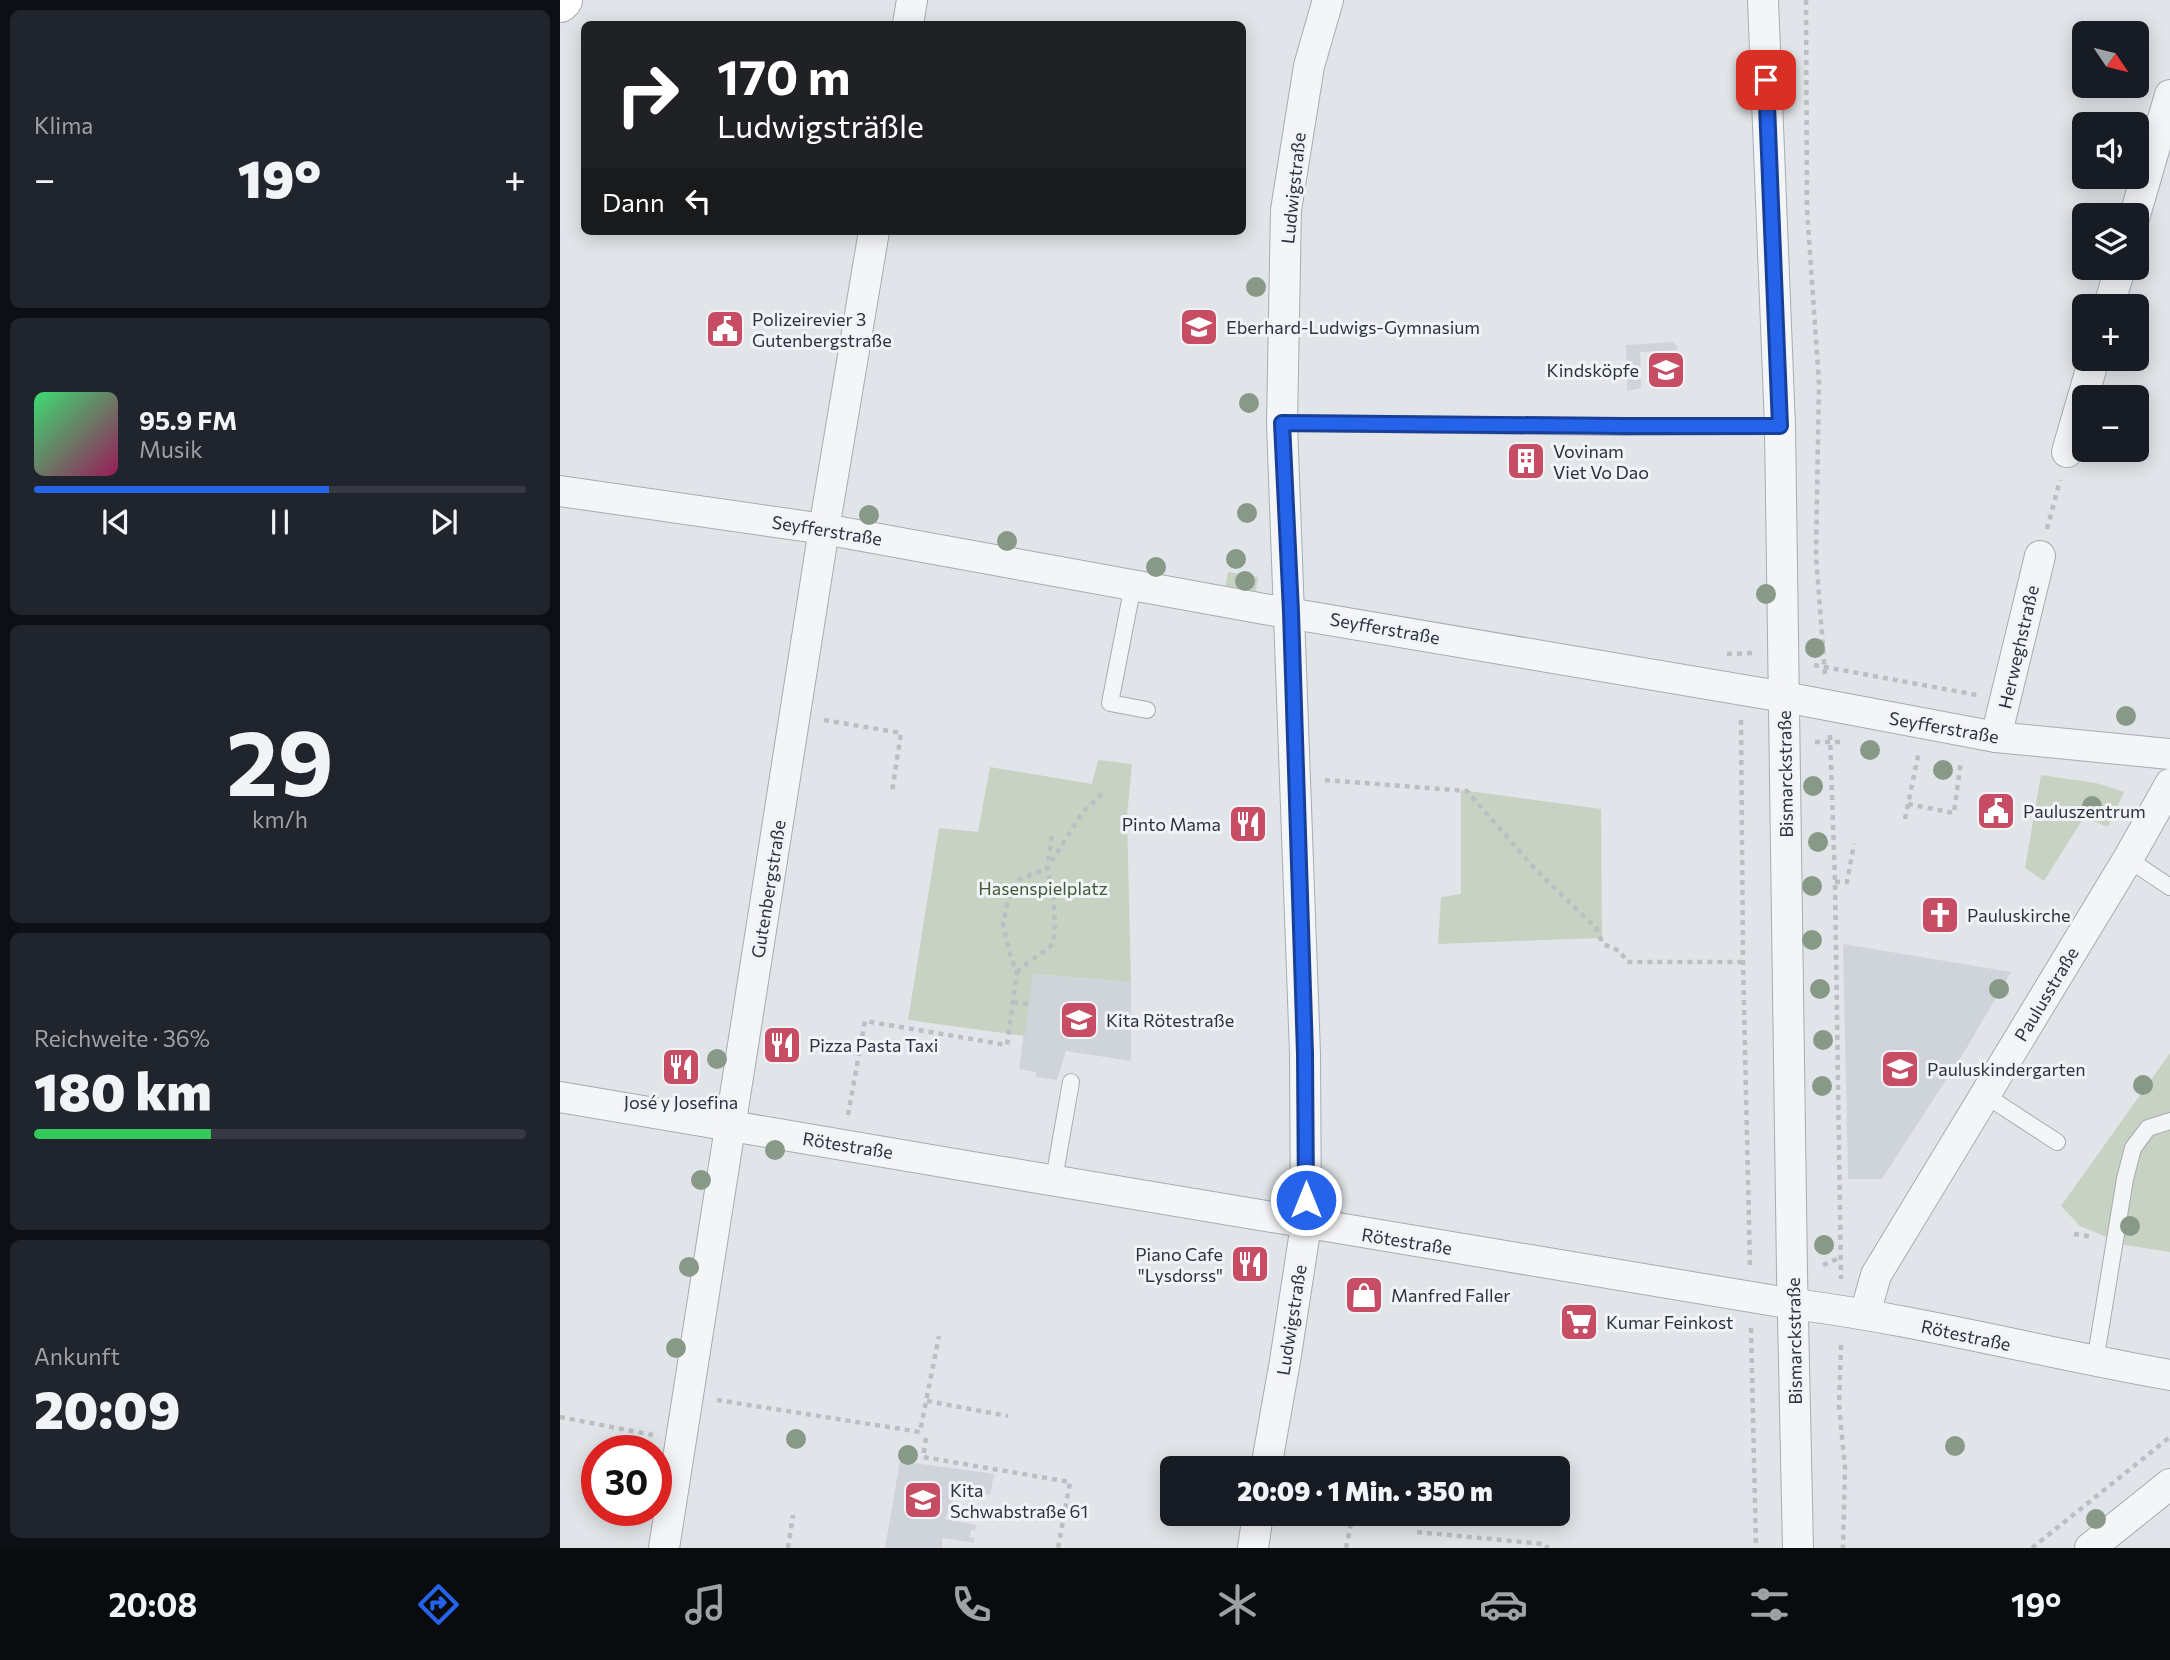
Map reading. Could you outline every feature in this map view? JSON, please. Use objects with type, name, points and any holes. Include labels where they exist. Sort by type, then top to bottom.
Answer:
[{"type":"street","points":[[908,21],[912,0]]},
{"type":"street","name":"Ludwigstraße","points":[[1268,1456],[1306,1225],[1305,1054],[1291,612],[1282,423],[1286,210],[1309,66],[1328,0]]},
{"type":"street","name":"Bismarckstraße","points":[[1763,0],[1780,426],[1798,1548]]},
{"type":"street","points":[[2139,203],[2170,95]]},
{"type":"street","name":"Gutenbergstraße","points":[[664,1548],[824,529],[873,235]]},
{"type":"street","points":[[2067,452],[2091,371]]},
{"type":"street","name":"Seyfferstraße","points":[[560,491],[824,529],[1784,697],[1996,737],[2170,754]]},
{"type":"street","name":"Herweghstraße","points":[[1996,737],[2040,556]]},
{"type":"street","name":"Paulusstraße","points":[[1865,1314],[1876,1275],[2128,859],[2170,784]]},
{"type":"street","name":"Rötestraße","points":[[560,1097],[1054,1179],[1306,1225],[1865,1314],[2170,1375]]},
{"type":"street","points":[[2091,1548],[2170,1484]]},
{"type":"street","points":[[1253,1548],[1256,1526]]},
{"type":"lane","points":[[1282,423],[1780,426]]},
{"type":"lane","points":[[1133,585],[1110,703],[1147,710]]},
{"type":"lane","points":[[2128,859],[2170,887]]},
{"type":"lane","points":[[1054,1179],[1071,1082]]},
{"type":"lane","points":[[1985,1095],[2057,1142]]},
{"type":"lane","points":[[2095,1362],[2125,1179],[2133,1148],[2148,1128],[2170,1121]]},
{"type":"path","points":[[1806,0],[1807,209],[1819,383],[1816,556],[1830,741],[1835,882],[1841,1282]]},
{"type":"path","points":[[2040,556],[2067,452]]},
{"type":"path","points":[[1825,667],[1976,695]]},
{"type":"path","points":[[1741,690],[1743,962],[1756,1548]]},
{"type":"path","points":[[796,715],[901,733],[892,792]]},
{"type":"path","points":[[1908,804],[1954,813],[1965,731]]},
{"type":"path","points":[[1741,740],[1785,745],[1830,741],[1855,743]]},
{"type":"path","points":[[1905,819],[1920,746],[1916,746]]},
{"type":"path","points":[[1295,777],[1467,791],[1536,870],[1596,929],[1603,944],[1620,951],[1627,962],[1743,962]]},
{"type":"path","points":[[843,1143],[865,1021],[1007,1045],[1017,972],[1003,924],[1008,900],[1018,880],[1047,869],[1082,813],[1105,791]]},
{"type":"path","points":[[1017,972],[1053,944],[1054,892],[1047,869],[1052,835]]},
{"type":"path","points":[[1835,882],[1847,882],[1854,844]]},
{"type":"path","points":[[1013,1002],[1029,1004]]},
{"type":"path","points":[[2074,1234],[2095,1238]]},
{"type":"path","points":[[688,1396],[920,1432],[939,1336]]},
{"type":"path","points":[[1841,1345],[1839,1405],[1845,1468],[1843,1548]]},
{"type":"path","points":[[926,1401],[1007,1416]]},
{"type":"path","points":[[560,1417],[681,1440]]},
{"type":"path","points":[[2032,1548],[2170,1437]]},
{"type":"path","points":[[926,1438],[923,1457],[1070,1482],[1058,1548]]},
{"type":"path","points":[[788,1548],[793,1515]]},
{"type":"path","points":[[1346,1548],[1351,1526]]},
{"type":"path","points":[[1418,1532],[1544,1544],[1548,1548]]},
{"type":"shaded area","points":[[1674,342],[1677,350],[1640,352],[1641,388],[1627,391],[1626,345]]},
{"type":"shaded area","name":"Pauluskindergarten","points":[[1843,944],[2011,972],[1966,1049],[1882,1179],[1848,1179]]},
{"type":"shaded area","name":"Kita Rötestraße","points":[[1032,974],[1131,982],[1131,1061],[1066,1051],[1057,1080],[1036,1077],[1036,1072],[1019,1069]]},
{"type":"shaded area","name":"Kita Schwabstraße 61","points":[[900,1461],[994,1474],[990,1495],[975,1493],[967,1482],[950,1505],[945,1519],[976,1525],[975,1531],[971,1530],[970,1537],[974,1538],[974,1543],[942,1538],[942,1548],[885,1548]]},
{"type":"green space","points":[[1228,572],[1258,577],[1255,598],[1245,596],[1246,589],[1235,587],[1233,594],[1224,593]]},
{"type":"green space","name":"Hasenspielplatz","points":[[1098,760],[1132,764],[1127,816],[1131,982],[1033,974],[1025,1036],[908,1020],[939,828],[978,832],[990,767],[1092,784]]},
{"type":"green space","points":[[2041,775],[2096,783],[2124,792],[2108,827],[2084,817],[2044,881],[2025,868]]},
{"type":"green space","points":[[1461,790],[1601,809],[1602,938],[1438,944],[1441,897],[1461,894]]},
{"type":"green space","points":[[2170,1053],[2170,1252],[2125,1245],[2080,1226],[2061,1206]]},
{"type":"place","name":"Eberhard-Ludwigs-Gymnasium","points":[[1199,327]]},
{"type":"place","name":"Polizeirevier 3 Gutenbergstraße","points":[[725,329]]},
{"type":"place","name":"Kindsköpfe","points":[[1666,370]]},
{"type":"place","name":"Vovinam Viet Vo Dao","points":[[1526,461]]},
{"type":"place","name":"Pauluszentrum","points":[[1996,811]]},
{"type":"place","name":"Pinto Mama","points":[[1248,824]]},
{"type":"place","name":"Pauluskirche","points":[[1940,915]]},
{"type":"place","name":"Kita Rötestraße","points":[[1079,1020]]},
{"type":"place","name":"Pizza Pasta Taxi","points":[[782,1045]]},
{"type":"place","name":"José y Josefina","points":[[681,1067]]},
{"type":"place","name":"Pauluskindergarten","points":[[1900,1069]]},
{"type":"place","name":"Piano Cafe \"Lysdorss\"","points":[[1250,1264]]},
{"type":"place","name":"Manfred Faller","points":[[1364,1295]]},
{"type":"place","name":"Kumar Feinkost","points":[[1579,1322]]},
{"type":"place","name":"Kita Schwabstraße 61","points":[[923,1500]]},
{"type":"route","points":[[1306,1200],[1305,1054],[1291,612],[1282,423],[1780,426],[1766,80]]}]
